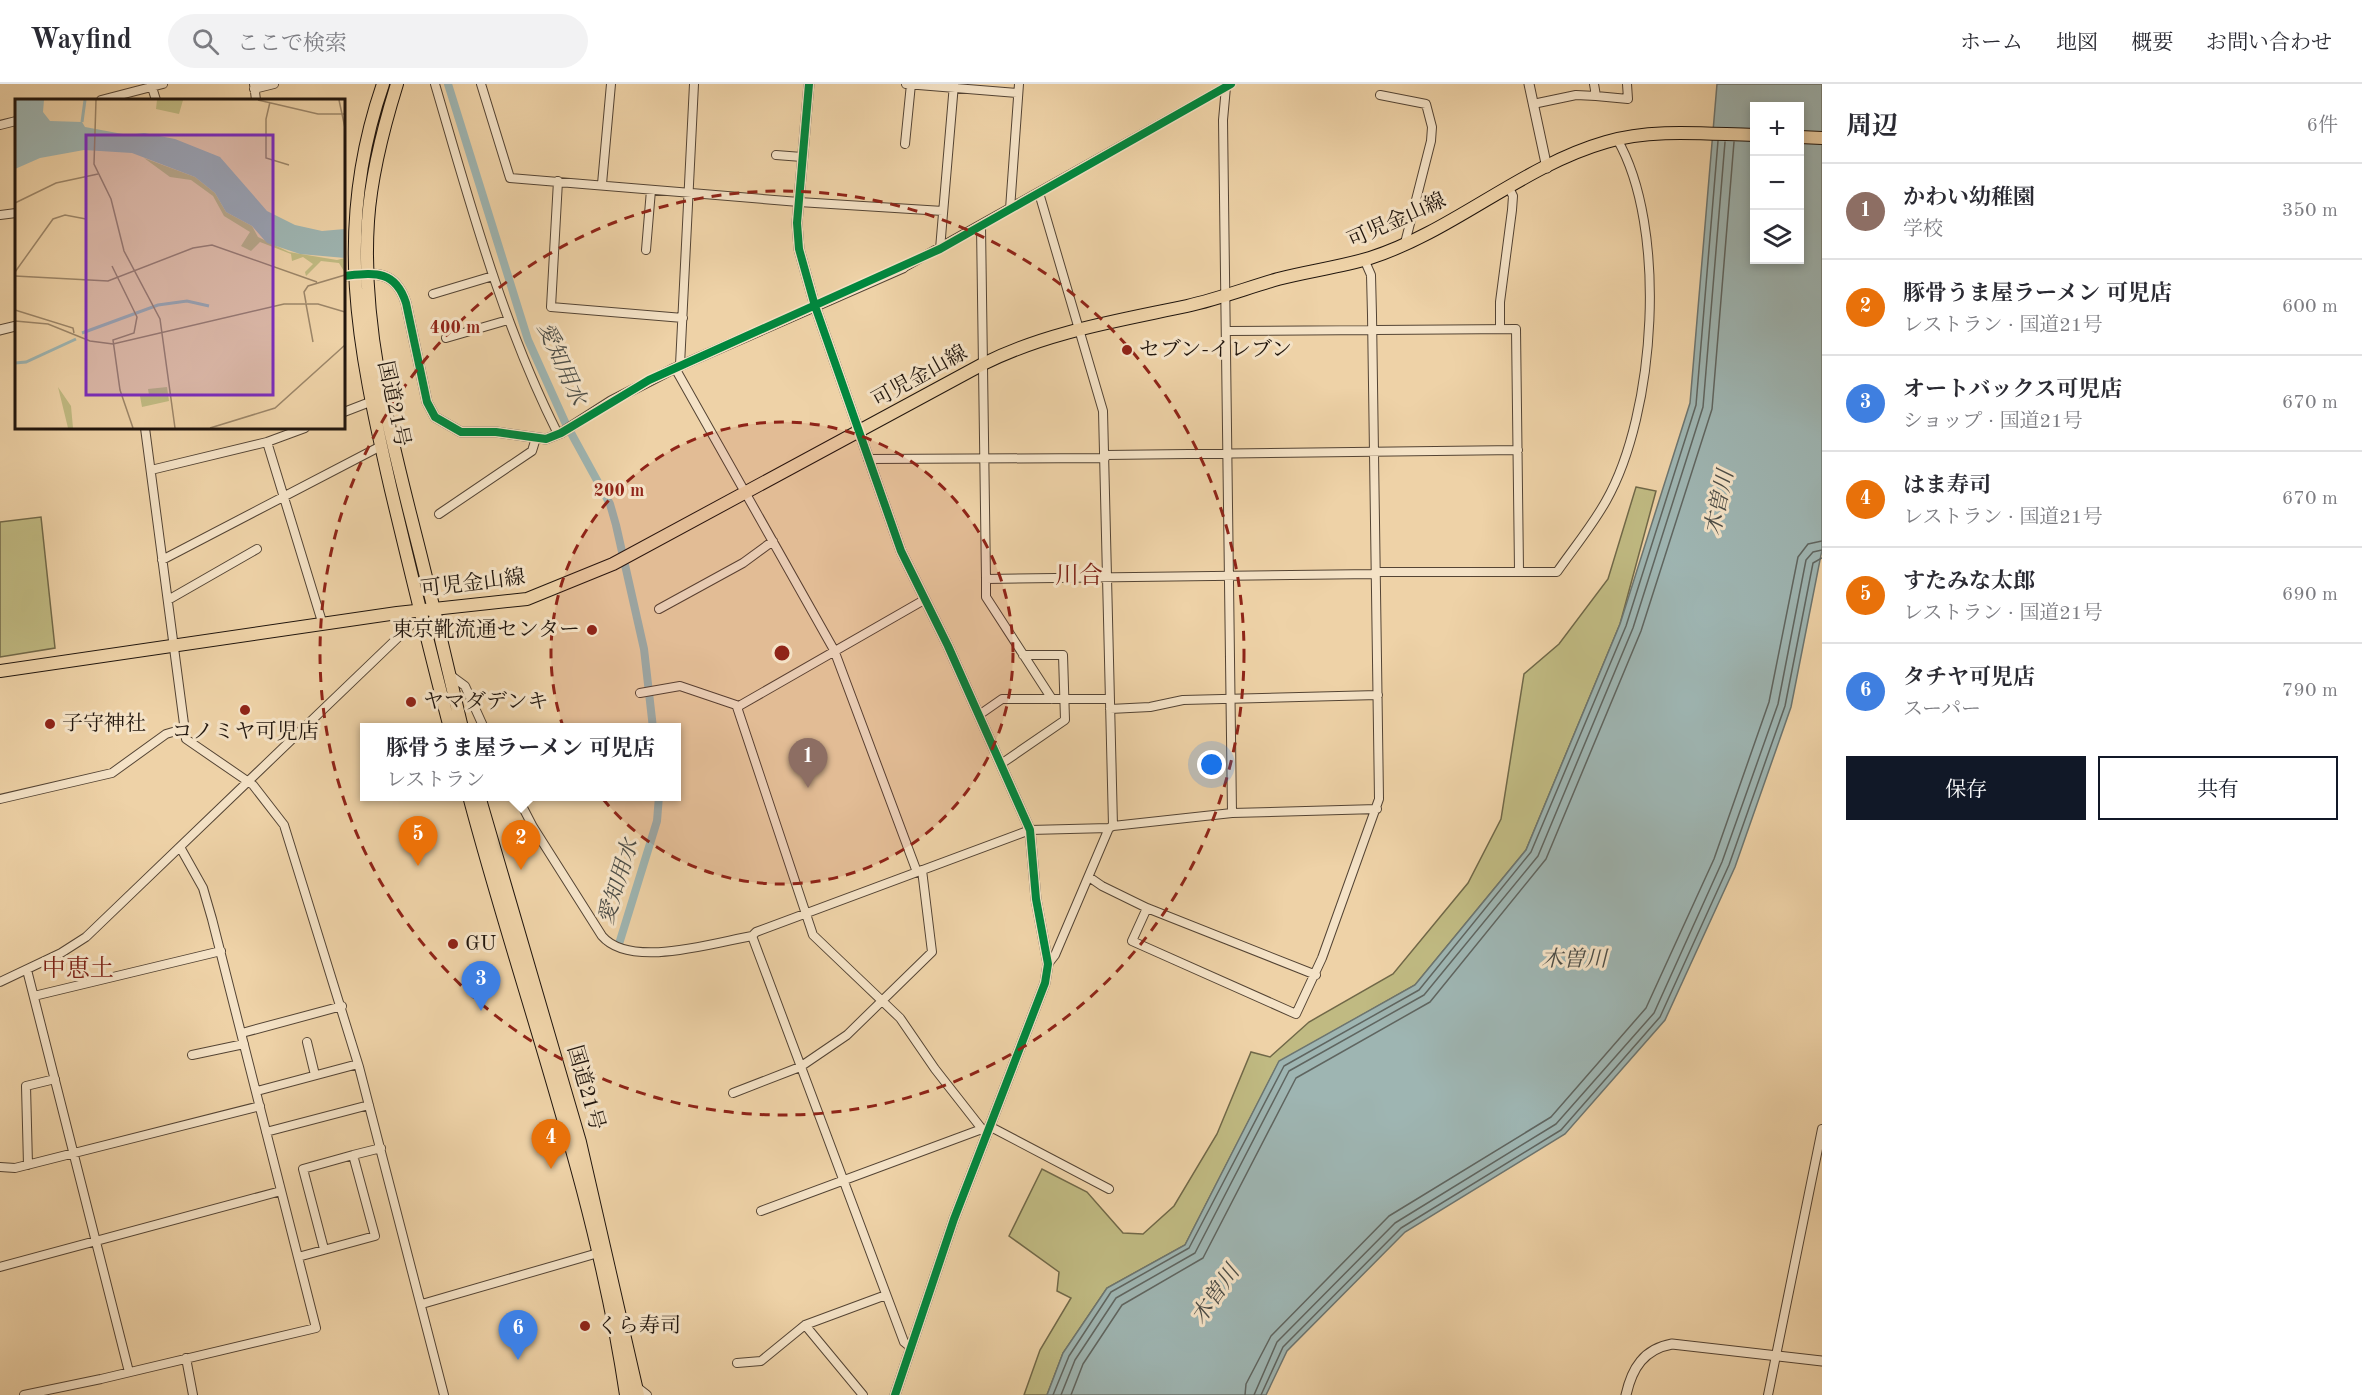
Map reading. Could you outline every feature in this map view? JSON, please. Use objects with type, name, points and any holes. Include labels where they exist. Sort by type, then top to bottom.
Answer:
[{"type":"main road","name":"国道21号","points":[[383,84],[360,174],[349,276],[370,402],[419,611],[449,723]]},
{"type":"main road","name":"国道21号","points":[[397,84],[370,198],[367,274],[377,370],[397,463],[461,723]]},
{"type":"main road","name":"可児金山線","points":[[0,671],[419,611],[527,599],[613,564],[983,364],[1032,343],[1227,296],[1280,279],[1364,259],[1405,243],[1582,151],[1617,139],[1661,135],[1750,135]]},
{"type":"main road","points":[[1804,137],[1822,138]]},
{"type":"main road","name":"国道21号","points":[[470,801],[571,1145],[598,1253],[626,1395]]},
{"type":"main road","name":"国道21号","points":[[480,801],[580,1142],[641,1393]]},
{"type":"street","points":[[104,99],[151,85],[163,84]]},
{"type":"street","points":[[254,87],[274,84]]},
{"type":"street","points":[[435,84],[516,344],[560,433]]},
{"type":"street","points":[[481,84],[510,178],[799,202],[943,211]]},
{"type":"street","points":[[602,184],[611,84]]},
{"type":"street","points":[[694,84],[683,318],[678,367],[834,650],[920,871],[932,952],[848,1035],[800,1067],[733,1093]]},
{"type":"street","points":[[808,84],[797,237],[815,306],[902,551],[1030,830],[1036,899],[1048,964]]},
{"type":"street","points":[[906,84],[1018,88],[1010,209]]},
{"type":"street","points":[[905,144],[911,84]]},
{"type":"street","points":[[1529,84],[1547,168]]},
{"type":"street","points":[[1594,84],[1596,96]]},
{"type":"street","points":[[1533,104],[1576,95],[1628,99],[1627,84]]},
{"type":"street","points":[[940,249],[953,86]]},
{"type":"street","points":[[349,276],[367,274],[388,276],[403,292],[427,402],[435,417],[445,425],[461,432],[496,432],[546,439],[560,433],[611,401],[678,367],[903,268],[940,249],[1229,86]]},
{"type":"street","points":[[1229,86],[1223,120],[1232,813]]},
{"type":"street","points":[[1380,95],[1426,104],[1432,126],[1431,141],[1405,243]]},
{"type":"street","points":[[0,125],[15,121]]},
{"type":"street","points":[[986,579],[1230,577],[1519,570],[1557,572],[1606,501],[1634,423],[1647,350],[1650,273],[1644,226],[1629,160],[1617,139]]},
{"type":"street","points":[[776,154],[802,157]]},
{"type":"street","points":[[558,181],[551,307],[683,318]]},
{"type":"street","points":[[1500,329],[1500,302],[1512,210],[1512,196],[1509,188]]},
{"type":"street","points":[[646,250],[651,190]]},
{"type":"street","points":[[895,1395],[954,1219],[986,1129],[1045,982],[1048,964],[1111,827],[1108,577],[1103,411],[1039,193]]},
{"type":"street","points":[[0,215],[15,213]]},
{"type":"street","points":[[981,226],[986,597],[1052,699]]},
{"type":"street","points":[[1147,908],[1132,941],[1296,1014],[1316,975],[1377,809],[1378,695],[1373,331],[1371,275],[1364,259]]},
{"type":"street","points":[[433,294],[493,276]]},
{"type":"street","points":[[446,338],[508,320]]},
{"type":"street","points":[[0,330],[15,326]]},
{"type":"street","points":[[1227,331],[1516,329],[1519,570]]},
{"type":"street","points":[[345,412],[370,402]]},
{"type":"street","points":[[145,429],[186,739],[248,782],[272,807],[284,825],[342,1006],[422,1304],[444,1395]]},
{"type":"street","points":[[151,470],[267,442],[302,429]]},
{"type":"street","points":[[439,514],[532,451],[536,438]]},
{"type":"street","points":[[267,442],[323,625]]},
{"type":"street","points":[[162,560],[381,446]]},
{"type":"street","points":[[868,459],[1518,450]]},
{"type":"street","points":[[659,609],[743,563],[773,542]]},
{"type":"street","points":[[168,600],[256,549]]},
{"type":"street","points":[[640,693],[680,686],[739,706],[924,600]]},
{"type":"street","points":[[0,982],[27,970],[86,937],[411,625]]},
{"type":"street","points":[[1001,764],[1065,720],[1063,655],[1023,655]]},
{"type":"street","points":[[450,675],[465,686],[482,723]]},
{"type":"street","points":[[1110,709],[1150,707],[1183,700],[1378,695]]},
{"type":"street","points":[[978,715],[1002,699],[1110,699]]},
{"type":"street","points":[[739,706],[737,707],[813,934],[900,1018],[934,1070],[986,1129],[1109,1189]]},
{"type":"street","points":[[0,799],[112,773],[166,734],[183,729]]},
{"type":"street","points":[[520,801],[571,889],[609,944],[619,949],[652,954],[752,936],[756,932],[1030,830],[1111,827],[1232,813],[1377,809]]},
{"type":"street","points":[[24,1395],[316,1328],[221,951],[203,888],[180,847]]},
{"type":"street","points":[[1089,877],[1102,886],[1147,908],[1316,975]]},
{"type":"street","points":[[752,936],[886,1295],[904,1341],[910,1347]]},
{"type":"street","points":[[34,996],[221,951]]},
{"type":"street","points":[[27,970],[129,1372]]},
{"type":"street","points":[[242,1033],[342,1006]]},
{"type":"street","points":[[306,1042],[315,1075]]},
{"type":"street","points":[[192,1055],[244,1044]]},
{"type":"street","points":[[256,1090],[358,1064]]},
{"type":"street","points":[[28,1165],[26,1086],[55,1079]]},
{"type":"street","points":[[266,1132],[369,1105]]},
{"type":"street","points":[[0,1167],[15,1168],[28,1165],[261,1106]]},
{"type":"street","points":[[761,1211],[986,1129]]},
{"type":"street","points":[[1768,1395],[1778,1357],[1822,1129]]},
{"type":"street","points":[[324,1249],[303,1169],[381,1148]]},
{"type":"street","points":[[298,1257],[375,1236],[353,1155]]},
{"type":"street","points":[[0,1267],[281,1191]]},
{"type":"street","points":[[422,1304],[598,1253]]},
{"type":"street","points":[[737,1363],[764,1359],[805,1325],[886,1295]]},
{"type":"street","points":[[805,1325],[863,1395]]},
{"type":"street","points":[[1626,1395],[1630,1375],[1646,1353],[1659,1346],[1672,1344],[1822,1361]]},
{"type":"street","points":[[186,1358],[194,1395]]},
{"type":"shaded area","points":[[1636,487],[1656,491],[1620,624],[1526,850],[1415,985],[1279,1062],[1185,1245],[1107,1288],[1063,1353],[1047,1395],[1024,1395],[1040,1350],[1071,1298],[1057,1291],[1059,1272],[1009,1236],[1042,1169],[1087,1192],[1123,1233],[1143,1234],[1174,1206],[1217,1134],[1251,1052],[1270,1057],[1309,1022],[1393,974],[1468,883],[1501,819],[1524,674],[1559,644],[1608,579]]},
{"type":"shaded area","points":[[41,517],[55,648],[0,657],[0,522]]},
{"type":"water","name":"木曽川","points":[[1717,84],[1822,84],[1822,550],[1791,707],[1735,867],[1665,1020],[1565,1134],[1405,1232],[1287,1351],[1266,1395],[1047,1395],[1063,1353],[1107,1288],[1185,1245],[1279,1061],[1415,985],[1526,850],[1620,624],[1690,403]]},
{"type":"waterway","name":"愛知用水","points":[[448,84],[528,340],[565,422],[610,504],[644,649],[652,723]]},
{"type":"waterway","name":"愛知用水","points":[[619,944],[657,821],[659,801]]},
{"type":"cycle path","points":[[809,84],[797,223],[799,249],[815,306],[901,551],[948,646],[1030,830],[1036,899],[1048,964],[1045,983],[954,1219],[895,1395]]},
{"type":"cycle path","points":[[345,276],[374,274],[396,284],[406,303],[427,402],[435,417],[461,432],[496,432],[546,439],[561,433],[649,380],[940,249],[1231,84]]},
{"type":"place","name":"セブン-イレブン","points":[[1127,350]]},
{"type":"place","name":"東京靴流通センター","points":[[592,630]]},
{"type":"place","name":"ヤマダデンキ","points":[[411,702]]},
{"type":"place","name":"コノミヤ可児店","points":[[245,710]]},
{"type":"place","name":"子守神社","points":[[50,724]]},
{"type":"place","name":"かわい幼稚園","points":[[808,788]]},
{"type":"place","name":"すたみな太郎","points":[[418,866]]},
{"type":"place","name":"豚骨うま屋ラーメン 可児店","points":[[521,870]]},
{"type":"place","name":"GU","points":[[453,944]]},
{"type":"place","name":"オートバックス可児店","points":[[481,1011]]},
{"type":"place","name":"はま寿司","points":[[551,1169]]},
{"type":"place","name":"くら寿司","points":[[585,1326]]},
{"type":"place","name":"タチヤ可児店","points":[[518,1360]]},
{"type":"district","name":"川合","points":[[1079,577]]},
{"type":"district","name":"中恵土","points":[[78,970]]}]
